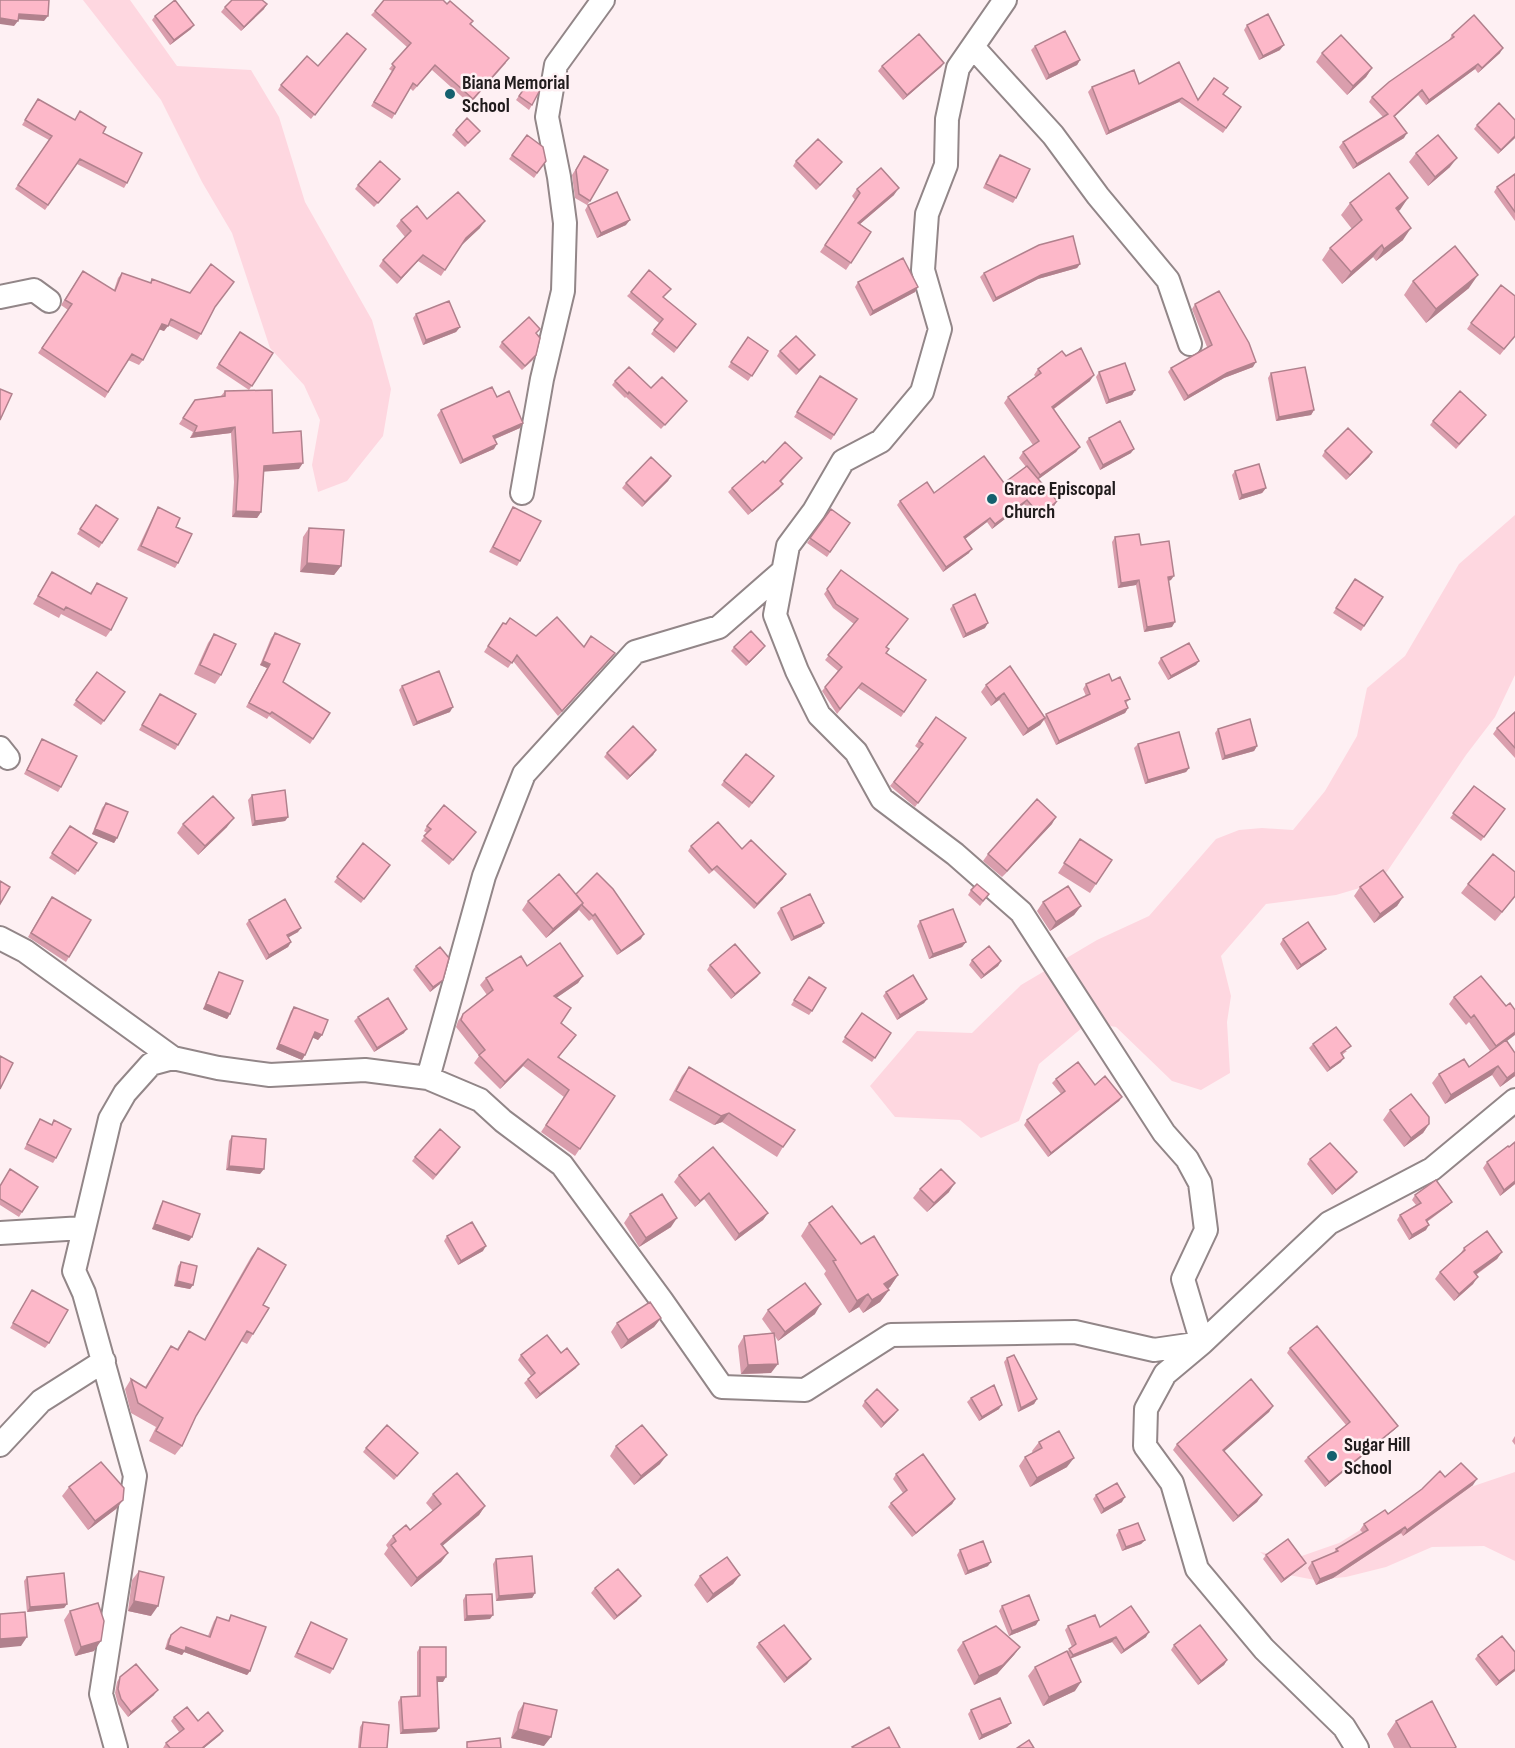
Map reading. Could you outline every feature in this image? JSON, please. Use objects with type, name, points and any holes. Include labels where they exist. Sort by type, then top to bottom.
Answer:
[{"type":"street","points":[[522,493],[542,379],[563,291],[565,223],[560,177],[547,117],[556,65],[603,0]]},
{"type":"street","points":[[1005,0],[957,68],[947,119],[946,165],[927,214],[923,270],[940,329],[922,392],[881,441],[843,461],[814,511],[788,546],[775,615],[797,671],[819,715],[856,752],[882,798],[955,854],[1021,912],[1164,1133],[1187,1159],[1200,1183],[1206,1230],[1183,1279],[1202,1343]]},
{"type":"street","points":[[973,47],[1053,135],[1098,196],[1168,280],[1190,344]]},
{"type":"street","points":[[0,297],[34,290],[49,301]]},
{"type":"street","points":[[428,1078],[484,876],[524,774],[635,652],[719,627],[783,571]]},
{"type":"street","points":[[0,938],[25,951],[173,1058],[218,1068],[270,1075],[365,1070],[428,1078],[480,1100],[503,1121],[562,1165],[722,1387],[805,1390],[891,1335],[1075,1332],[1154,1350],[1202,1343]]},
{"type":"street","points":[[116,1748],[101,1694],[135,1476],[84,1293],[74,1271],[110,1119],[126,1093],[151,1064],[173,1058]]},
{"type":"street","points":[[1357,1748],[1344,1726],[1264,1649],[1197,1569],[1172,1483],[1145,1446],[1146,1409],[1166,1374],[1329,1223],[1432,1169],[1515,1100]]},
{"type":"street","points":[[0,1233],[83,1228]]},
{"type":"street","points":[[0,1445],[41,1401],[104,1361]]},
{"type":"shaded area","points":[[83,0],[130,0],[177,66],[251,70],[279,117],[305,202],[372,320],[391,389],[383,436],[347,481],[318,492],[312,465],[320,420],[304,385],[270,348],[232,233],[202,182],[161,100]]},
{"type":"shaded area","points":[[1515,515],[1515,675],[1495,717],[1466,755],[1380,882],[1336,895],[1266,904],[1221,956],[1231,996],[1227,1022],[1230,1073],[1201,1090],[1172,1081],[1116,1027],[1089,1022],[1039,1064],[1019,1121],[981,1138],[960,1120],[895,1117],[870,1086],[917,1031],[972,1033],[1021,985],[1097,940],[1149,916],[1216,839],[1239,830],[1262,828],[1293,830],[1325,791],[1357,736],[1367,688],[1405,656],[1459,564]]},
{"type":"shaded area","points":[[1515,1472],[1515,1561],[1484,1546],[1432,1547],[1386,1567],[1346,1577],[1315,1580],[1289,1575],[1260,1552],[1296,1558],[1339,1543],[1399,1506],[1450,1494]]},
{"type":"building","points":[[0,0],[49,0],[48,16],[19,14],[18,21],[0,18]]},
{"type":"building","points":[[175,0],[194,25],[174,40],[155,16]]},
{"type":"building","points":[[232,0],[262,0],[267,4],[244,27],[225,7]]},
{"type":"building","points":[[384,0],[443,0],[447,4],[450,1],[473,21],[470,24],[509,58],[473,99],[435,65],[417,86],[413,83],[395,114],[374,102],[395,67],[392,64],[411,43],[375,11]]},
{"type":"building","points":[[1268,14],[1284,45],[1263,56],[1247,25]]},
{"type":"building","points":[[1474,15],[1503,48],[1482,68],[1478,64],[1429,100],[1422,90],[1394,116],[1407,133],[1357,164],[1343,142],[1388,114],[1372,97],[1389,82],[1454,37],[1452,35]]},
{"type":"building","points":[[1065,31],[1080,60],[1049,75],[1035,46]]},
{"type":"building","points":[[347,33],[366,49],[315,115],[281,85],[307,56],[318,66]]},
{"type":"building","points":[[919,34],[944,63],[907,95],[882,66]]},
{"type":"building","points":[[1341,35],[1372,68],[1353,86],[1322,53]]},
{"type":"building","points":[[1179,62],[1198,100],[1214,78],[1228,88],[1223,94],[1241,107],[1226,128],[1182,98],[1109,131],[1092,87],[1134,70],[1139,84]]},
{"type":"building","points":[[530,80],[541,88],[532,105],[519,96]]},
{"type":"building","points":[[38,99],[75,120],[80,111],[106,127],[103,133],[142,153],[127,183],[80,159],[48,205],[18,185],[52,136],[25,120]]},
{"type":"building","points":[[1499,103],[1515,120],[1515,136],[1501,150],[1477,125]]},
{"type":"building","points":[[467,118],[480,131],[468,143],[456,130]]},
{"type":"building","points":[[527,135],[543,147],[546,161],[537,173],[512,155]]},
{"type":"building","points":[[1438,135],[1457,158],[1435,177],[1416,153]]},
{"type":"building","points":[[818,139],[842,162],[820,185],[796,161]]},
{"type":"building","points":[[1000,155],[1030,169],[1016,198],[986,184]]},
{"type":"building","points":[[584,156],[608,170],[590,201],[579,194],[576,170]]},
{"type":"building","points":[[380,161],[400,179],[378,203],[358,185]]},
{"type":"building","points":[[881,168],[899,188],[858,223],[871,232],[851,263],[825,245],[860,193],[857,189]]},
{"type":"building","points":[[1389,173],[1408,198],[1396,208],[1411,228],[1384,249],[1382,245],[1351,272],[1330,248],[1362,220],[1350,203]]},
{"type":"building","points":[[1515,174],[1515,212],[1497,187]]},
{"type":"building","points":[[458,192],[485,221],[466,238],[445,270],[423,255],[401,278],[383,260],[411,231],[401,220],[417,206],[427,219]]},
{"type":"building","points":[[617,192],[630,220],[601,233],[588,205]]},
{"type":"building","points":[[1073,236],[1080,264],[1041,275],[996,298],[984,273],[1039,245]]},
{"type":"building","points":[[1455,246],[1478,275],[1436,309],[1413,281]]},
{"type":"building","points":[[903,258],[918,287],[873,311],[858,282]]},
{"type":"building","points":[[211,264],[234,282],[215,307],[201,334],[171,319],[168,326],[162,324],[143,360],[132,354],[108,392],[42,348],[72,304],[65,300],[83,271],[115,291],[122,273],[151,283],[152,279],[190,293]]},
{"type":"building","points":[[649,270],[671,289],[663,297],[696,324],[677,348],[654,330],[663,319],[631,292]]},
{"type":"building","points":[[1501,285],[1515,296],[1515,336],[1504,349],[1471,323]]},
{"type":"building","points":[[1219,291],[1249,343],[1256,362],[1227,373],[1188,396],[1171,368],[1212,345],[1195,304]]},
{"type":"building","points":[[449,301],[460,327],[426,340],[416,314]]},
{"type":"building","points":[[529,317],[540,329],[536,333],[540,338],[536,355],[525,366],[502,342]]},
{"type":"building","points":[[240,332],[273,353],[252,386],[219,364]]},
{"type":"building","points":[[796,336],[815,355],[799,370],[780,351]]},
{"type":"building","points":[[748,337],[768,351],[752,376],[731,362]]},
{"type":"building","points":[[1081,348],[1094,375],[1052,407],[1080,447],[1040,475],[1023,452],[1039,441],[1008,397],[1041,373],[1038,369],[1062,351],[1066,356]]},
{"type":"building","points":[[1125,363],[1135,390],[1109,400],[1099,372]]},
{"type":"building","points":[[629,367],[651,388],[662,377],[687,401],[665,425],[615,381]]},
{"type":"building","points":[[1305,367],[1314,410],[1279,417],[1271,373]]},
{"type":"building","points":[[820,376],[857,399],[834,435],[797,412]]},
{"type":"building","points":[[492,387],[497,397],[509,391],[523,423],[493,436],[497,444],[463,460],[441,410]]},
{"type":"building","points":[[0,389],[12,394],[0,420]]},
{"type":"building","points":[[272,390],[273,433],[301,431],[303,463],[264,466],[261,512],[236,511],[238,476],[235,427],[194,433],[197,426],[183,418],[195,400],[225,396],[225,391]]},
{"type":"building","points":[[1460,391],[1486,415],[1459,444],[1433,421]]},
{"type":"building","points":[[1120,421],[1134,449],[1103,465],[1089,438]]},
{"type":"building","points":[[1348,428],[1372,452],[1350,475],[1325,451]]},
{"type":"building","points":[[785,442],[802,458],[780,481],[783,484],[752,511],[732,488],[763,461],[765,463]]},
{"type":"building","points":[[984,456],[1004,483],[1027,466],[1057,501],[1041,516],[1027,500],[995,524],[990,518],[964,537],[972,549],[946,567],[900,501],[927,482],[934,493]]},
{"type":"building","points":[[651,457],[671,476],[645,502],[626,483]]},
{"type":"building","points":[[1259,464],[1266,488],[1242,495],[1235,471]]},
{"type":"building","points":[[96,505],[118,519],[102,543],[80,529]]},
{"type":"building","points":[[158,507],[180,518],[176,527],[192,534],[178,563],[141,546]]},
{"type":"building","points":[[513,507],[541,521],[520,561],[493,547]]},
{"type":"building","points":[[831,509],[850,523],[830,552],[810,538]]},
{"type":"building","points":[[309,528],[344,530],[341,566],[307,563]]},
{"type":"building","points":[[1139,534],[1141,545],[1169,541],[1174,576],[1168,577],[1175,622],[1147,627],[1139,580],[1121,583],[1115,537]]},
{"type":"building","points":[[841,570],[908,619],[886,647],[889,649],[886,653],[926,680],[904,712],[862,683],[840,709],[825,687],[842,667],[828,655],[858,619],[836,604],[827,589]]},
{"type":"building","points":[[52,572],[91,594],[97,583],[127,598],[111,630],[66,607],[64,610],[38,596]]},
{"type":"building","points":[[1355,579],[1383,597],[1364,626],[1336,608]]},
{"type":"building","points":[[975,594],[988,623],[966,634],[953,605]]},
{"type":"building","points":[[557,617],[584,647],[591,636],[615,653],[562,711],[517,655],[512,663],[488,646],[503,623],[506,624],[510,618],[536,636]]},
{"type":"building","points":[[751,631],[765,646],[749,662],[734,647]]},
{"type":"building","points":[[275,633],[300,644],[283,682],[330,713],[313,739],[272,712],[270,714],[249,703],[270,664],[263,661]]},
{"type":"building","points":[[214,634],[236,644],[221,675],[200,665]]},
{"type":"building","points":[[1189,643],[1199,661],[1171,676],[1161,658]]},
{"type":"building","points":[[1010,666],[1045,718],[1028,729],[1004,693],[996,699],[986,685]]},
{"type":"building","points":[[439,671],[453,707],[417,722],[402,686]]},
{"type":"building","points":[[97,672],[125,692],[104,721],[76,700]]},
{"type":"building","points":[[1109,674],[1112,681],[1120,677],[1130,699],[1125,701],[1128,708],[1059,741],[1046,714],[1090,694],[1086,684]]},
{"type":"building","points":[[160,694],[196,714],[178,745],[142,725]]},
{"type":"building","points":[[1515,712],[1515,748],[1497,728]]},
{"type":"building","points":[[936,717],[966,738],[918,803],[894,782],[923,744],[919,741]]},
{"type":"building","points":[[1250,719],[1257,746],[1225,756],[1218,729]]},
{"type":"building","points":[[633,726],[656,750],[630,776],[607,753]]},
{"type":"building","points":[[1179,732],[1189,768],[1148,780],[1138,744]]},
{"type":"building","points":[[42,739],[77,756],[61,787],[27,770]]},
{"type":"building","points":[[746,754],[774,776],[752,803],[724,781]]},
{"type":"building","points":[[1474,786],[1505,809],[1484,837],[1453,813]]},
{"type":"building","points":[[285,790],[288,817],[255,821],[252,795]]},
{"type":"building","points":[[213,796],[234,818],[205,846],[183,824]]},
{"type":"building","points":[[1037,799],[1056,817],[1007,871],[988,854]]},
{"type":"building","points":[[106,803],[128,812],[117,838],[95,829]]},
{"type":"building","points":[[444,805],[476,832],[453,860],[424,836],[431,829],[427,826]]},
{"type":"building","points":[[718,822],[742,849],[751,840],[786,874],[757,904],[717,866],[712,870],[691,846]]},
{"type":"building","points":[[70,826],[97,843],[78,871],[52,853]]},
{"type":"building","points":[[1080,839],[1112,860],[1096,884],[1064,863]]},
{"type":"building","points":[[363,843],[390,865],[364,899],[337,877]]},
{"type":"building","points":[[1493,854],[1515,872],[1515,896],[1502,912],[1468,884]]},
{"type":"building","points":[[1383,870],[1403,897],[1380,914],[1360,887]]},
{"type":"building","points":[[597,873],[613,889],[644,934],[621,951],[595,914],[593,916],[582,905],[583,903],[576,894]]},
{"type":"building","points":[[559,874],[583,903],[553,929],[528,901]]},
{"type":"building","points":[[0,881],[10,887],[0,904]]},
{"type":"building","points":[[977,884],[989,894],[983,901],[971,890]]},
{"type":"building","points":[[1068,886],[1081,906],[1056,922],[1043,902]]},
{"type":"building","points":[[810,894],[824,923],[794,937],[781,908]]},
{"type":"building","points":[[52,897],[91,920],[69,957],[31,933]]},
{"type":"building","points":[[285,899],[301,928],[287,935],[291,942],[269,955],[249,920]]},
{"type":"building","points":[[953,909],[966,942],[933,954],[920,921]]},
{"type":"building","points":[[1308,922],[1326,949],[1301,965],[1283,939]]},
{"type":"building","points":[[560,943],[583,976],[554,996],[571,1008],[561,1023],[576,1035],[558,1057],[615,1096],[580,1149],[546,1125],[569,1090],[528,1059],[505,1082],[479,1055],[485,1050],[461,1020],[463,1014],[493,990],[486,978],[521,956],[527,966]]},
{"type":"building","points":[[735,944],[760,973],[735,994],[710,965]]},
{"type":"building","points":[[989,946],[1001,961],[984,975],[972,960]]},
{"type":"building","points":[[440,947],[449,958],[443,980],[433,987],[416,966]]},
{"type":"building","points":[[219,972],[243,981],[230,1014],[206,1004]]},
{"type":"building","points":[[913,975],[927,999],[900,1015],[886,992]]},
{"type":"building","points":[[1481,976],[1506,1006],[1510,1003],[1515,1010],[1515,1032],[1496,1046],[1474,1015],[1471,1018],[1454,997]]},
{"type":"building","points":[[809,977],[826,988],[812,1011],[794,1000]]},
{"type":"building","points":[[388,998],[407,1029],[377,1048],[358,1017]]},
{"type":"building","points":[[294,1007],[328,1020],[322,1035],[315,1032],[305,1055],[279,1044]]},
{"type":"building","points":[[862,1013],[891,1033],[875,1058],[845,1037]]},
{"type":"building","points":[[1336,1027],[1351,1046],[1341,1053],[1344,1058],[1330,1068],[1313,1044]]},
{"type":"building","points":[[1506,1040],[1515,1053],[1515,1072],[1507,1078],[1498,1066],[1451,1095],[1439,1074],[1464,1059],[1469,1067]]},
{"type":"building","points":[[0,1056],[13,1063],[0,1089]]},
{"type":"building","points":[[1078,1062],[1095,1085],[1105,1076],[1122,1097],[1051,1153],[1027,1120],[1065,1091],[1056,1079]]},
{"type":"building","points":[[689,1067],[795,1130],[783,1147],[729,1113],[721,1116],[676,1091]]},
{"type":"building","points":[[1411,1094],[1429,1117],[1429,1124],[1411,1138],[1390,1110]]},
{"type":"building","points":[[40,1119],[52,1125],[54,1120],[71,1129],[56,1158],[27,1144]]},
{"type":"building","points":[[440,1129],[460,1147],[436,1175],[415,1157]]},
{"type":"building","points":[[232,1136],[266,1139],[264,1169],[229,1166]]},
{"type":"building","points":[[1515,1142],[1515,1181],[1504,1190],[1487,1162]]},
{"type":"building","points":[[1330,1143],[1357,1172],[1336,1190],[1310,1159]]},
{"type":"building","points":[[713,1147],[768,1213],[739,1234],[709,1193],[700,1201],[679,1175]]},
{"type":"building","points":[[10,1169],[38,1187],[22,1212],[0,1199],[0,1186]]},
{"type":"building","points":[[941,1169],[955,1183],[934,1203],[920,1189]]},
{"type":"building","points":[[1436,1180],[1452,1202],[1426,1220],[1429,1225],[1412,1235],[1400,1215],[1421,1203],[1415,1195]]},
{"type":"building","points":[[662,1194],[677,1218],[646,1238],[630,1214]]},
{"type":"building","points":[[163,1201],[200,1214],[192,1237],[155,1224]]},
{"type":"building","points":[[832,1206],[861,1244],[874,1236],[898,1275],[884,1284],[889,1290],[872,1300],[868,1294],[857,1301],[833,1261],[836,1260],[809,1223]]},
{"type":"building","points":[[472,1222],[486,1246],[461,1261],[447,1236]]},
{"type":"building","points":[[1487,1231],[1502,1252],[1474,1272],[1478,1277],[1459,1294],[1440,1272],[1465,1250],[1464,1248]]},
{"type":"building","points":[[258,1248],[286,1265],[263,1305],[269,1308],[253,1334],[247,1331],[196,1416],[182,1446],[156,1431],[163,1418],[138,1403],[131,1379],[146,1388],[171,1346],[178,1350],[189,1331],[205,1340]]},
{"type":"building","points":[[181,1262],[197,1266],[193,1285],[177,1281]]},
{"type":"building","points":[[805,1283],[821,1304],[785,1332],[768,1310]]},
{"type":"building","points":[[32,1290],[68,1310],[49,1343],[13,1323]]},
{"type":"building","points":[[650,1302],[661,1318],[628,1340],[617,1323]]},
{"type":"building","points":[[1317,1326],[1398,1426],[1329,1482],[1308,1457],[1350,1422],[1290,1348]]},
{"type":"building","points":[[774,1333],[778,1364],[748,1365],[744,1336]]},
{"type":"building","points":[[547,1335],[561,1353],[567,1348],[579,1364],[540,1394],[528,1379],[535,1373],[521,1355]]},
{"type":"building","points":[[1014,1355],[1037,1399],[1021,1408],[1007,1358]]},
{"type":"building","points":[[1251,1379],[1273,1406],[1223,1450],[1262,1495],[1238,1516],[1177,1444]]},
{"type":"building","points":[[994,1385],[1002,1405],[982,1417],[971,1398]]},
{"type":"building","points":[[877,1389],[898,1410],[884,1423],[865,1401]]},
{"type":"building","points":[[387,1425],[418,1453],[397,1476],[366,1448]]},
{"type":"building","points":[[642,1425],[667,1455],[641,1476],[616,1446]]},
{"type":"building","points":[[1059,1431],[1074,1458],[1037,1478],[1025,1457],[1042,1448],[1039,1442]]},
{"type":"building","points":[[923,1454],[955,1499],[916,1533],[891,1503],[907,1490],[896,1474]]},
{"type":"building","points":[[101,1462],[124,1488],[123,1500],[95,1521],[69,1487]]},
{"type":"building","points":[[1461,1463],[1477,1479],[1407,1530],[1405,1527],[1337,1572],[1320,1579],[1312,1562],[1338,1551],[1336,1549],[1368,1530],[1364,1524],[1385,1510],[1388,1514],[1422,1489],[1440,1471],[1445,1477]]},
{"type":"building","points":[[457,1473],[485,1506],[441,1544],[448,1553],[417,1578],[391,1545],[396,1541],[393,1536],[406,1525],[410,1530],[441,1504],[433,1494]]},
{"type":"building","points":[[1117,1483],[1125,1497],[1104,1509],[1096,1495]]},
{"type":"building","points":[[1138,1523],[1145,1540],[1126,1547],[1119,1530]]},
{"type":"building","points":[[1288,1539],[1306,1563],[1284,1579],[1266,1555]]},
{"type":"building","points":[[983,1541],[991,1562],[968,1571],[960,1550]]},
{"type":"building","points":[[532,1556],[535,1593],[499,1596],[496,1559]]},
{"type":"building","points":[[727,1557],[740,1575],[713,1594],[700,1576]]},
{"type":"building","points":[[618,1569],[641,1596],[617,1616],[595,1588]]},
{"type":"building","points":[[139,1571],[164,1577],[158,1606],[134,1601]]},
{"type":"building","points":[[64,1573],[67,1604],[30,1607],[27,1577]]},
{"type":"building","points":[[492,1594],[493,1615],[467,1616],[466,1595]]},
{"type":"building","points":[[1029,1595],[1039,1620],[1012,1631],[1002,1606]]},
{"type":"building","points":[[98,1603],[104,1621],[101,1641],[81,1647],[70,1611]]},
{"type":"building","points":[[1131,1606],[1149,1632],[1124,1650],[1116,1637],[1073,1655],[1069,1649],[1076,1644],[1068,1626],[1095,1615],[1100,1627]]},
{"type":"building","points":[[25,1612],[27,1637],[0,1639],[0,1614]]},
{"type":"building","points":[[231,1615],[266,1627],[250,1671],[186,1647],[185,1651],[168,1645],[171,1635],[181,1627],[210,1637],[217,1617],[229,1621]]},
{"type":"building","points":[[311,1622],[347,1639],[333,1669],[297,1653]]},
{"type":"building","points":[[784,1625],[811,1659],[787,1678],[759,1643]]},
{"type":"building","points":[[1200,1625],[1227,1660],[1201,1681],[1174,1645]]},
{"type":"building","points":[[996,1626],[1020,1647],[1003,1665],[979,1676],[963,1642]]},
{"type":"building","points":[[1502,1636],[1515,1652],[1515,1669],[1499,1681],[1478,1655]]},
{"type":"building","points":[[420,1647],[446,1647],[446,1677],[437,1677],[439,1728],[403,1730],[401,1697],[420,1696]]},
{"type":"building","points":[[1067,1651],[1081,1682],[1049,1697],[1035,1667]]},
{"type":"building","points":[[136,1664],[158,1690],[131,1712],[121,1699],[118,1689],[120,1677]]},
{"type":"building","points":[[1000,1698],[1011,1723],[982,1735],[971,1710]]},
{"type":"building","points":[[1432,1701],[1456,1747],[1454,1748],[1411,1748],[1396,1721]]},
{"type":"building","points":[[524,1703],[557,1710],[551,1737],[518,1729]]},
{"type":"building","points":[[187,1707],[198,1721],[208,1712],[223,1731],[202,1748],[170,1748],[166,1743],[184,1729],[174,1717]]},
{"type":"building","points":[[363,1722],[389,1725],[387,1748],[360,1748]]},
{"type":"building","points":[[889,1727],[900,1748],[852,1747]]},
{"type":"building","points":[[500,1738],[501,1748],[467,1748],[467,1742]]},
{"type":"building","points":[[1029,1740],[1034,1748],[1017,1748]]},
{"type":"place","name":"Biana Memorial School","points":[[450,94]]},
{"type":"place","name":"Grace Episcopal Church","points":[[992,499]]},
{"type":"place","name":"Sugar Hill School","points":[[1332,1456]]}]
